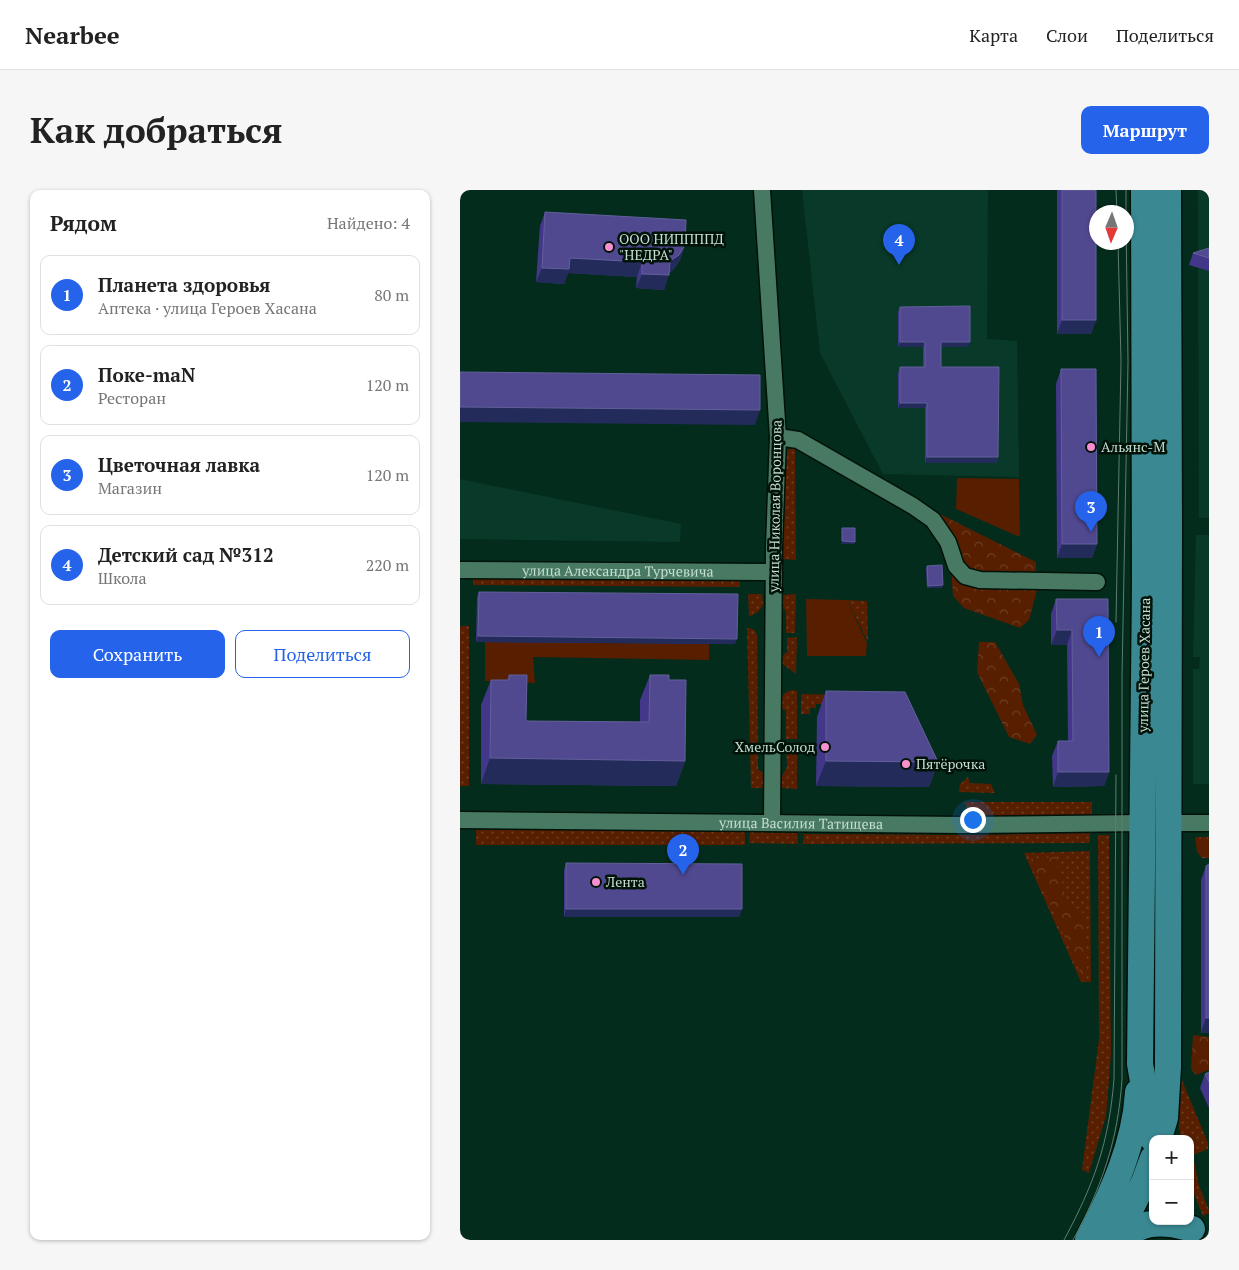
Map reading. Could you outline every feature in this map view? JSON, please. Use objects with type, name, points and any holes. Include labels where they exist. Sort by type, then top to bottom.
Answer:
[{"type":"main road","name":"улица Героев Хасана","points":[[1144,190],[1145,583],[1140,1064],[1152,1135]]},
{"type":"main road","name":"улица Героев Хасана","points":[[1160,1135],[1165,1118],[1168,1067],[1168,190]]},
{"type":"main road","points":[[1088,1240],[1113,1192],[1137,1116],[1140,1064]]},
{"type":"main road","name":"улица Героев Хасана","points":[[1168,1067],[1175,1135]]},
{"type":"main road","points":[[1115,1240],[1149,1169]]},
{"type":"main road","points":[[1123,1240],[1133,1230],[1145,1225],[1173,1223],[1192,1227]]},
{"type":"street","name":"улица Николая Воронцова","points":[[762,190],[778,437],[774,572],[772,822]]},
{"type":"street","points":[[778,437],[798,440],[913,506],[933,520],[948,542],[956,566],[966,576],[980,580],[1097,582]]},
{"type":"street","name":"улица Александра Турчевича","points":[[460,570],[774,572]]},
{"type":"street","name":"улица Василия Татищева","points":[[460,820],[963,824],[1142,823]]},
{"type":"street","points":[[1169,823],[1209,822]]},
{"type":"shaded area","points":[[802,190],[988,190],[987,339],[1017,341],[1019,477],[883,474],[820,353]]},
{"type":"shaded area","points":[[1198,190],[1209,190],[1209,518],[1199,518]]},
{"type":"shaded area","points":[[460,479],[681,524],[680,542],[460,539]]},
{"type":"shaded area","points":[[1196,535],[1209,535],[1209,784],[1193,784],[1193,669],[1199,669],[1200,657],[1193,657]]},
{"type":"green space","points":[[795,447],[796,560],[780,559],[785,453]]},
{"type":"green space","points":[[957,478],[1019,479],[1020,537],[956,509]]},
{"type":"green space","points":[[940,514],[1036,562],[1036,579],[996,578],[976,573],[968,568],[955,550]]},
{"type":"green space","points":[[951,567],[1038,586],[1029,620],[1020,628],[964,608],[953,596]]},
{"type":"green space","points":[[473,574],[740,576],[740,587],[473,585]]},
{"type":"green space","points":[[748,594],[762,594],[763,605],[758,612],[749,617]]},
{"type":"green space","points":[[796,594],[795,633],[786,633],[786,610],[780,608],[780,595]]},
{"type":"green space","points":[[806,599],[847,600],[867,643],[866,656],[807,656]]},
{"type":"green space","points":[[847,600],[867,601],[868,642]]},
{"type":"green space","points":[[460,626],[469,626],[469,786],[460,786]]},
{"type":"green space","points":[[747,628],[754,630],[757,635],[758,769],[766,776],[765,788],[751,788]]},
{"type":"green space","points":[[797,637],[796,674],[781,663],[781,657],[787,652],[787,638]]},
{"type":"green space","points":[[485,642],[709,644],[709,660],[533,657],[535,683],[485,681]]},
{"type":"green space","points":[[979,642],[995,642],[1019,684],[1023,705],[1037,735],[1030,744],[1009,737],[977,672]]},
{"type":"green space","points":[[797,691],[797,739],[786,739],[786,710],[780,709],[781,702],[786,692]]},
{"type":"green space","points":[[801,694],[852,695],[827,704],[816,704],[816,708],[810,708],[810,714],[801,714]]},
{"type":"green space","points":[[786,744],[797,745],[797,789],[782,788],[782,776],[787,767]]},
{"type":"green space","points":[[968,777],[970,783],[991,784],[995,793],[959,792],[960,784]]},
{"type":"green space","points":[[964,802],[1092,802],[1092,816],[986,817],[973,812]]},
{"type":"green space","points":[[476,830],[745,830],[745,845],[476,845]]},
{"type":"green space","points":[[750,832],[797,833],[798,844],[749,843]]},
{"type":"green space","points":[[1090,833],[1090,843],[803,844],[804,834],[975,835]]},
{"type":"green space","points":[[1098,835],[1109,835],[1111,1054],[1106,1116],[1089,1173],[1082,1170],[1099,1039]]},
{"type":"green space","points":[[1195,837],[1209,837],[1209,858],[1202,858],[1197,852]]},
{"type":"green space","points":[[1090,851],[1091,982],[1081,982],[1024,853]]},
{"type":"green space","points":[[1056,857],[1066,899],[1085,915],[1087,971],[1085,975],[1081,974],[1030,859]]},
{"type":"green space","points":[[1193,1035],[1209,1037],[1209,1070],[1196,1075],[1191,1069]]},
{"type":"green space","points":[[1181,1058],[1181,1078],[1208,1143],[1208,1149],[1194,1155],[1194,1135],[1180,1135],[1175,1100]]},
{"type":"green space","points":[[1194,1160],[1199,1186],[1209,1210],[1209,1213],[1203,1216],[1194,1194]]},
{"type":"building","points":[[1062,190],[1096,190],[1096,205],[1089,205],[1089,250],[1096,250],[1096,320],[1062,320]]},
{"type":"building","name":"ООО НИППППД \"НЕДРА\"","points":[[545,212],[686,220],[685,245],[679,255],[670,261],[669,275],[642,274],[642,262],[570,258],[569,269],[542,268]]},
{"type":"building","points":[[1209,248],[1209,258],[1193,253]]},
{"type":"building","points":[[970,306],[970,342],[941,342],[941,367],[999,367],[998,457],[927,457],[927,403],[900,403],[900,367],[925,367],[925,342],[900,342],[900,307]]},
{"type":"building","points":[[1061,369],[1096,369],[1097,544],[1062,544]]},
{"type":"building","points":[[460,372],[760,375],[760,410],[460,407]]},
{"type":"building","points":[[842,528],[855,528],[855,542],[842,541]]},
{"type":"building","points":[[942,565],[943,585],[928,586],[927,566]]},
{"type":"building","points":[[479,592],[738,594],[737,639],[478,636]]},
{"type":"building","points":[[1056,599],[1108,599],[1109,772],[1058,772],[1058,741],[1073,741],[1072,630],[1057,630]]},
{"type":"building","points":[[509,675],[527,675],[526,721],[649,722],[650,675],[669,675],[669,680],[686,680],[685,761],[490,758],[491,680],[509,680]]},
{"type":"building","points":[[826,691],[905,692],[938,762],[826,761]]},
{"type":"building","points":[[566,863],[742,864],[742,909],[566,909]]},
{"type":"building","points":[[1209,864],[1209,1018],[1206,1018],[1206,866]]},
{"type":"building","points":[[1209,1072],[1209,1082],[1205,1074]]},
{"type":"tram line","points":[[1116,190],[1117,205]]},
{"type":"tram line","points":[[1126,190],[1126,205]]},
{"type":"tram line","points":[[1116,622],[1121,361],[1118,250]]},
{"type":"tram line","points":[[1073,1240],[1092,1201],[1107,1162],[1117,1123],[1122,1079],[1122,676],[1128,362],[1126,250]]},
{"type":"tram line","points":[[1064,1240],[1092,1181],[1104,1143],[1112,1102],[1114,1079],[1116,775]]},
{"type":"place","name":"ООО НИППППД \"НЕДРА\"","points":[[609,247]]},
{"type":"place","name":"Детский сад №312","points":[[899,265]]},
{"type":"place","name":"Альянс-М","points":[[1091,447]]},
{"type":"place","name":"Цветочная лавка","points":[[1091,532]]},
{"type":"place","name":"Планета здоровья","points":[[1099,657]]},
{"type":"place","name":"ХмельСолод","points":[[825,747]]},
{"type":"place","name":"Пятёрочка","points":[[906,764]]},
{"type":"place","name":"Поке-maN","points":[[683,875]]},
{"type":"place","name":"Лента","points":[[596,882]]}]
